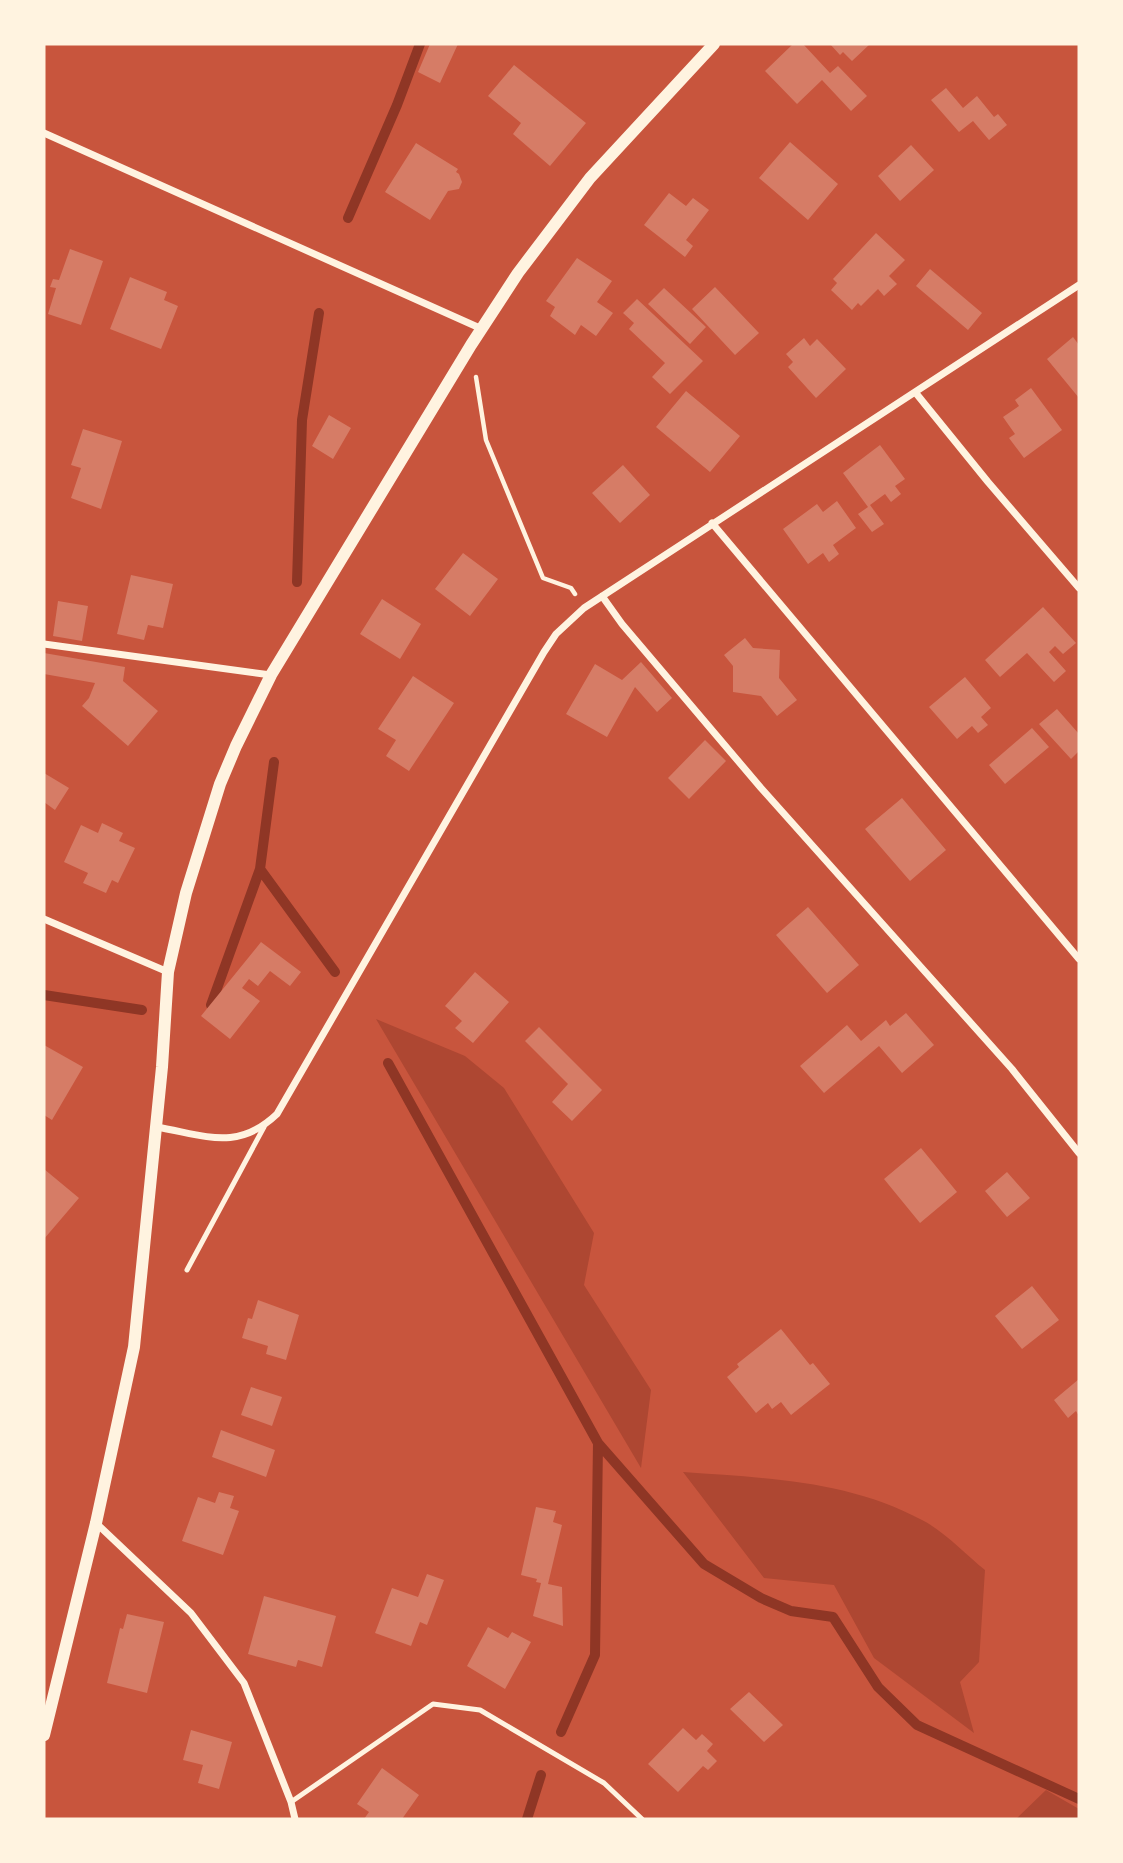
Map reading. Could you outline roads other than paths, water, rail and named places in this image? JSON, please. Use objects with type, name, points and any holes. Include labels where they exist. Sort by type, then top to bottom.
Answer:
[{"type":"street","points":[[44,1735],[96,1523],[134,1347],[169,972],[186,893],[216,796],[236,746],[271,674],[471,345],[518,273],[590,178],[713,44]]},
{"type":"street","points":[[44,133],[482,330]]},
{"type":"street","points":[[156,1127],[233,1139],[264,1127],[277,1114],[544,652],[556,634],[584,607],[1079,285]]},
{"type":"street","points":[[915,392],[1079,588]]},
{"type":"street","points":[[712,523],[1079,959]]},
{"type":"street","points":[[602,596],[622,624],[753,778],[1012,1069],[1079,1153]]},
{"type":"street","points":[[44,644],[271,674]]},
{"type":"street","points":[[44,919],[169,972]]},
{"type":"street","points":[[96,1523],[191,1613],[244,1683],[291,1802],[295,1819]]},
{"type":"lane","points":[[187,1270],[264,1127]]},
{"type":"lane","points":[[291,1802],[433,1704],[480,1710],[604,1783],[642,1819]]},
{"type":"waterway","points":[[348,218],[420,44]]},
{"type":"waterway","points":[[297,582],[302,420],[319,313]]},
{"type":"waterway","points":[[274,762],[260,869],[335,972]]},
{"type":"waterway","points":[[211,1005],[260,869]]},
{"type":"waterway","points":[[44,995],[142,1010]]},
{"type":"waterway","points":[[388,1063],[598,1443],[595,1655],[561,1732]]},
{"type":"waterway","points":[[598,1443],[704,1564],[761,1598],[791,1611],[833,1617],[878,1687],[917,1725],[1079,1799]]},
{"type":"waterway","points":[[527,1819],[541,1775]]}]
